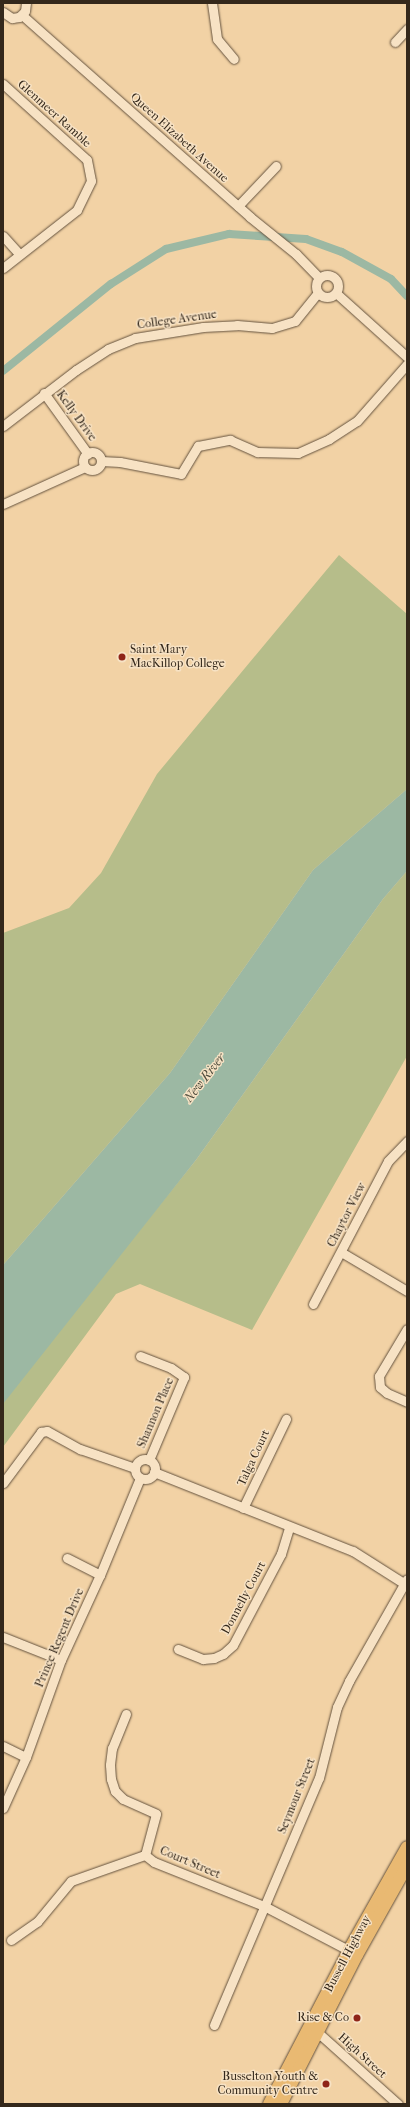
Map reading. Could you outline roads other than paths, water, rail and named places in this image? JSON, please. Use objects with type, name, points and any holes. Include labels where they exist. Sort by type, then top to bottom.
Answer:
[{"type":"main road","name":"Bussell Highway","points":[[281,2104],[314,2029],[407,1847]]},
{"type":"main road","name":"Bussell Highway","points":[[353,1953],[407,1866]]},
{"type":"main road","name":"Bussell Highway","points":[[269,2104],[314,2029]]},
{"type":"street","points":[[4,14],[16,18],[22,15],[26,3]]},
{"type":"street","points":[[212,3],[217,39],[234,59]]},
{"type":"street","name":"Queen Elizabeth Avenue","points":[[22,15],[250,217],[296,254],[319,278]]},
{"type":"street","points":[[395,42],[407,29]]},
{"type":"street","name":"Glenmeer Ramble","points":[[3,84],[87,160],[91,181],[77,210],[3,268]]},
{"type":"street","points":[[238,206],[276,166]]},
{"type":"street","points":[[3,236],[19,254]]},
{"type":"street","points":[[326,275],[334,276],[338,283],[336,293],[330,297],[318,293],[316,285],[319,278],[326,275]]},
{"type":"street","name":"College Avenue","points":[[3,426],[44,393],[108,349],[135,338],[203,327],[237,325],[272,328],[295,321],[318,293]]},
{"type":"street","points":[[336,293],[407,357]]},
{"type":"street","points":[[100,461],[120,462],[181,474],[198,446],[230,440],[257,452],[298,452],[329,439],[357,422],[407,364]]},
{"type":"street","name":"Kelly Drive","points":[[44,393],[88,454]]},
{"type":"street","points":[[7,502],[85,467],[94,470],[99,467],[100,461],[96,454],[88,454],[83,461],[85,467]]},
{"type":"street","name":"Chaytor View","points":[[313,1304],[388,1161],[407,1141]]},
{"type":"street","points":[[341,1252],[407,1291]]},
{"type":"street","points":[[407,1329],[379,1376],[380,1386],[387,1393],[407,1402]]},
{"type":"street","name":"Shannon Place","points":[[140,1356],[171,1368],[184,1377],[149,1460]]},
{"type":"street","name":"Talga Court","points":[[243,1508],[286,1419]]},
{"type":"street","points":[[3,1483],[41,1432],[47,1431],[80,1448],[135,1468],[140,1478],[147,1478],[154,1472]]},
{"type":"street","points":[[135,1468],[139,1461],[149,1460],[153,1464],[154,1472]]},
{"type":"street","points":[[154,1472],[353,1552],[406,1581]]},
{"type":"street","name":"Prince Regent Drive","points":[[3,1808],[26,1757],[61,1660],[100,1575],[140,1478]]},
{"type":"street","name":"Donnelly Court","points":[[178,1649],[203,1659],[223,1654],[233,1645],[281,1554],[289,1527]]},
{"type":"street","points":[[67,1558],[100,1575]]},
{"type":"street","name":"Seymour Street","points":[[214,2025],[319,1778],[337,1707],[349,1681],[406,1581]]},
{"type":"street","points":[[3,1637],[61,1660]]},
{"type":"street","name":"Court Street","points":[[126,1714],[112,1748],[110,1765],[111,1780],[116,1791],[123,1799],[156,1814],[145,1855],[154,1862],[264,1906],[353,1953]]},
{"type":"street","points":[[3,1746],[26,1757]]},
{"type":"street","points":[[11,1940],[38,1922],[71,1881],[145,1855]]},
{"type":"street","name":"High Street","points":[[314,2029],[398,2104]]},
{"type":"water","name":"New River","points":[[407,789],[407,871],[383,899],[196,1160],[3,1404],[3,1265],[170,1073],[313,870]]},
{"type":"waterway","points":[[3,371],[111,284],[166,249],[229,234],[306,239],[342,252],[391,279],[407,296]]},
{"type":"place","name":"Saint Mary MacKillop College","points":[[122,657]]},
{"type":"place","name":"Rise & Co","points":[[357,2018]]},
{"type":"place","name":"Busselton Youth & Community Centre","points":[[326,2084]]}]
